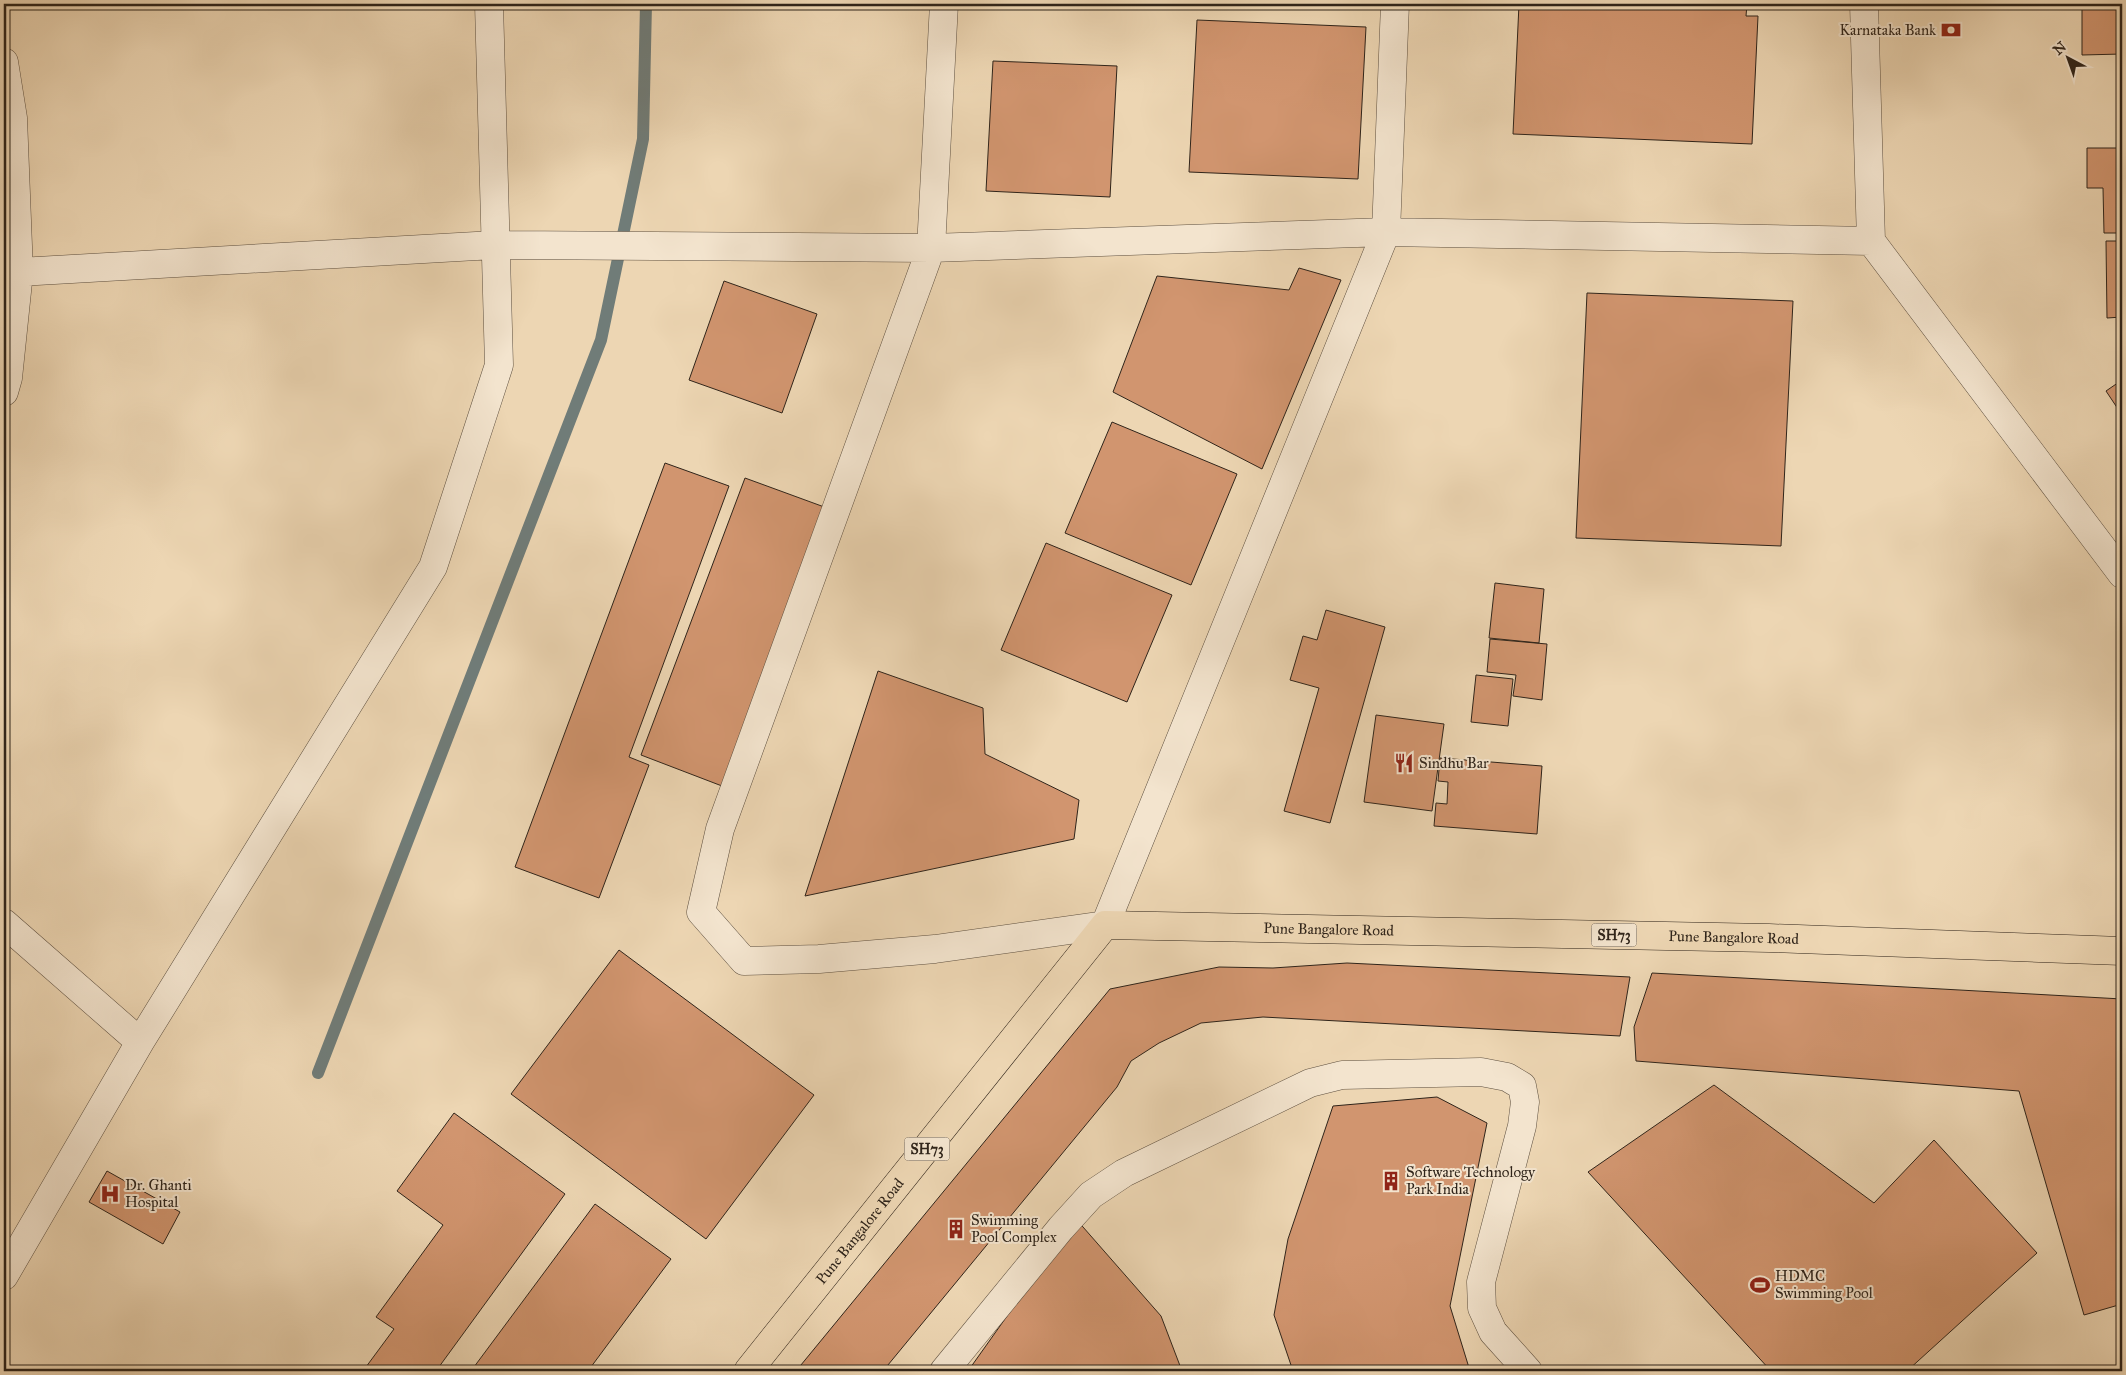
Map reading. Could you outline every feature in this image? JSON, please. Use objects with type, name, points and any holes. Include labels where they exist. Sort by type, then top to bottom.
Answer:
[{"type":"main road","name":"Pune Bangalore Road","points":[[748,1371],[1105,925],[1759,937],[2122,950]]},
{"type":"street","points":[[4,1276],[140,1042],[434,567],[499,365],[494,246],[489,4]]},
{"type":"street","points":[[944,4],[931,248],[720,828],[701,912],[744,961],[819,959],[935,949],[1105,925],[1386,232],[1395,4]]},
{"type":"street","points":[[1864,4],[1871,241],[2122,574]]},
{"type":"street","points":[[4,62],[13,118],[19,272],[8,378],[4,392]]},
{"type":"street","points":[[19,272],[494,246],[931,248],[1386,232],[1871,241]]},
{"type":"street","points":[[4,923],[140,1042]]},
{"type":"street","points":[[944,1371],[1061,1228],[1091,1195],[1124,1173],[1310,1083],[1342,1075],[1471,1072],[1506,1077],[1522,1086],[1526,1102],[1522,1126],[1481,1282],[1482,1308],[1493,1332],[1528,1371]]},
{"type":"building","points":[[1519,4],[1747,4],[1746,16],[1758,16],[1752,144],[1513,134]]},
{"type":"building","points":[[2082,4],[2122,4],[2122,54],[2082,55]]},
{"type":"building","points":[[1197,20],[1366,27],[1358,179],[1189,172]]},
{"type":"building","points":[[993,61],[1117,66],[1110,197],[986,191]]},
{"type":"building","points":[[2087,148],[2122,148],[2122,233],[2104,233],[2103,188],[2087,188]]},
{"type":"building","points":[[2106,241],[2122,241],[2122,317],[2107,318]]},
{"type":"building","points":[[1299,268],[1341,280],[1262,469],[1113,392],[1157,276],[1289,290]]},
{"type":"building","points":[[724,281],[817,314],[782,413],[689,380]]},
{"type":"building","points":[[1587,293],[1793,301],[1781,546],[1576,538]]},
{"type":"building","points":[[2122,380],[2122,415],[2106,391]]},
{"type":"building","points":[[1112,422],[1237,474],[1191,585],[1065,533]]},
{"type":"building","points":[[665,463],[729,486],[629,757],[649,765],[599,898],[515,867]]},
{"type":"building","points":[[745,478],[827,508],[722,786],[641,755]]},
{"type":"building","points":[[1046,543],[1172,595],[1127,702],[1001,650]]},
{"type":"building","points":[[1495,583],[1544,589],[1539,643],[1489,638]]},
{"type":"building","points":[[1326,610],[1385,627],[1330,823],[1284,811],[1319,688],[1290,680],[1303,636],[1317,640]]},
{"type":"building","points":[[1490,639],[1547,644],[1542,700],[1513,696],[1516,675],[1487,672]]},
{"type":"building","points":[[878,671],[983,708],[985,754],[1079,800],[1074,839],[805,896]]},
{"type":"building","points":[[1476,675],[1513,679],[1508,726],[1471,722]]},
{"type":"building","name":"Sindhu Bar","points":[[1376,715],[1444,724],[1432,811],[1364,802]]},
{"type":"building","points":[[1440,758],[1542,766],[1537,834],[1434,826],[1436,803],[1447,804],[1448,782],[1438,781]]},
{"type":"building","points":[[619,950],[814,1095],[706,1239],[511,1094]]},
{"type":"building","name":"Swimming Pool Complex","points":[[1347,963],[1630,977],[1620,1036],[1263,1017],[1201,1023],[1159,1043],[1131,1061],[1117,1087],[883,1371],[796,1371],[1110,989],[1219,967],[1273,968]]},
{"type":"building","points":[[1652,973],[2122,999],[2122,1304],[2084,1315],[2019,1091],[1636,1061],[1634,1027]]},
{"type":"building","points":[[1714,1085],[1874,1203],[1934,1140],[2037,1253],[1907,1371],[1771,1371],[1588,1172]]},
{"type":"building","name":"Software Technology Park India","points":[[1437,1097],[1487,1123],[1450,1306],[1470,1371],[1293,1371],[1274,1315],[1288,1239],[1333,1106]]},
{"type":"building","points":[[454,1113],[565,1194],[436,1371],[363,1371],[394,1329],[376,1317],[443,1225],[397,1191]]},
{"type":"building","points":[[107,1171],[180,1212],[163,1244],[89,1202]]},
{"type":"building","points":[[595,1204],[671,1259],[588,1371],[471,1371]]},
{"type":"building","points":[[1076,1219],[1161,1316],[1182,1371],[968,1371]]},
{"type":"waterway","points":[[318,1073],[601,340],[643,139],[646,4]]},
{"type":"place","name":"Karnataka Bank","points":[[1951,30]]},
{"type":"place","name":"Sindhu Bar","points":[[1404,763]]},
{"type":"place","name":"Software Technology Park India","points":[[1391,1181]]},
{"type":"place","name":"Dr. Ghanti Hospital","points":[[110,1194]]},
{"type":"place","name":"Swimming Pool Complex","points":[[956,1229]]},
{"type":"place","name":"HDMC Swimming Pool","points":[[1760,1285]]}]
